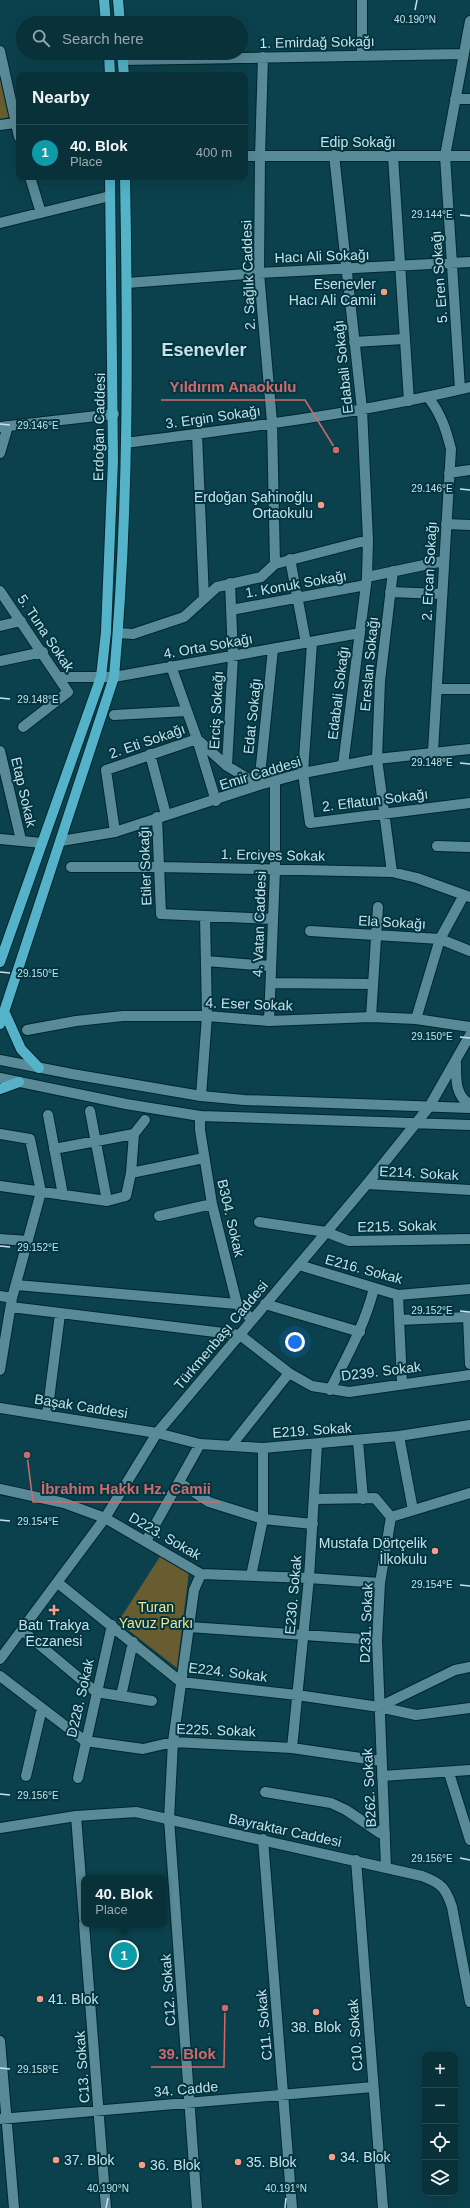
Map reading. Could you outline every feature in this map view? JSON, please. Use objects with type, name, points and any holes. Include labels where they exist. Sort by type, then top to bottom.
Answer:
[{"type":"main road","points":[[104,0],[105,16]]},
{"type":"main road","points":[[118,0],[119,16]]},
{"type":"main road","points":[[109,60],[110,72]]},
{"type":"main road","points":[[123,60],[124,72]]},
{"type":"main road","name":"Erdoğan Caddesi","points":[[0,962],[101,678],[106,632],[114,414],[110,180]]},
{"type":"main road","name":"Erdoğan Caddesi","points":[[0,1024],[114,677],[118,633],[126,443],[127,283],[125,180]]},
{"type":"main road","points":[[4,1011],[21,1049],[39,1068]]},
{"type":"main road","points":[[0,1089],[22,1082]]},
{"type":"street","points":[[362,0],[362,56]]},
{"type":"street","name":"5. Eren Sokağı","points":[[465,388],[452,263],[445,156],[454,100],[469,27]]},
{"type":"street","points":[[0,51],[16,126]]},
{"type":"street","name":"1. Emirdağ Sokağı","points":[[248,57],[463,54]]},
{"type":"street","name":"2. Sağlık Caddesi","points":[[263,57],[259,273],[272,422],[275,564]]},
{"type":"street","points":[[454,100],[470,99]]},
{"type":"street","points":[[0,125],[15,123]]},
{"type":"street","name":"Edabali Sokağı","points":[[334,155],[362,409],[368,540],[366,581],[343,765]]},
{"type":"street","name":"Edip Sokağı","points":[[248,156],[470,156]]},
{"type":"street","points":[[393,156],[399,267],[409,401]]},
{"type":"street","points":[[31,180],[41,213]]},
{"type":"street","points":[[0,223],[110,196]]},
{"type":"street","name":"Hacı Ali Sokağı","points":[[127,283],[259,273],[399,267],[470,262]]},
{"type":"street","points":[[354,342],[404,339]]},
{"type":"street","name":"3. Ergin Sokağı","points":[[126,443],[197,434],[362,409],[428,398],[465,388]]},
{"type":"street","name":"2. Ercan Sokağı","points":[[428,398],[439,412],[446,429],[451,449],[443,561],[433,751]]},
{"type":"street","points":[[0,453],[4,427],[114,414]]},
{"type":"street","points":[[197,434],[204,598]]},
{"type":"street","points":[[449,473],[470,470]]},
{"type":"street","points":[[446,524],[470,525]]},
{"type":"street","points":[[118,633],[133,634],[184,617],[217,587],[261,577],[275,564],[368,540]]},
{"type":"street","points":[[290,559],[297,598],[309,643],[303,773]]},
{"type":"street","points":[[366,581],[393,571],[443,561]]},
{"type":"street","name":"Ereslan Sokağı","points":[[392,872],[377,759],[380,681],[393,571]]},
{"type":"street","name":"1. Konuk Sokağı","points":[[231,610],[297,598],[366,581]]},
{"type":"street","name":"Erciş Sokağı","points":[[227,766],[233,656],[230,583]]},
{"type":"street","name":"5. Tuna Sokak","points":[[0,591],[43,652],[68,692],[23,727]]},
{"type":"street","points":[[390,592],[442,594]]},
{"type":"street","points":[[0,626],[21,621]]},
{"type":"street","name":"4. Orta Sokağı","points":[[59,677],[114,677],[360,633]]},
{"type":"street","name":"Edat Sokağı","points":[[259,785],[274,649]]},
{"type":"street","points":[[0,661],[43,652]]},
{"type":"street","points":[[171,666],[197,739],[216,801]]},
{"type":"street","points":[[437,689],[470,689]]},
{"type":"street","points":[[114,715],[187,711]]},
{"type":"street","points":[[197,739],[227,766],[259,785]]},
{"type":"street","name":"2. Eti Sokağı","points":[[115,832],[106,770],[197,739]]},
{"type":"street","name":"Emir Caddesi","points":[[61,841],[115,832],[161,816],[216,801],[259,785],[303,773],[377,759],[433,751],[470,749]]},
{"type":"street","name":"Etap Sokak","points":[[0,750],[3,772],[21,840]]},
{"type":"street","name":"Etiler Sokağı","points":[[150,754],[161,816],[161,914],[205,916]]},
{"type":"street","name":"2. Eflatun Sokağı","points":[[303,773],[310,823],[385,812],[470,803]]},
{"type":"street","name":"4. Vatan Caddesi","points":[[269,1021],[275,870],[275,780]]},
{"type":"street","points":[[0,839],[42,843]]},
{"type":"street","points":[[436,846],[470,847]]},
{"type":"street","name":"1. Erciyes Sokak","points":[[71,867],[160,867],[392,872],[417,878],[467,896]]},
{"type":"street","points":[[416,1018],[440,939],[467,896]]},
{"type":"street","points":[[371,1017],[378,907]]},
{"type":"street","points":[[200,1096],[207,1016],[205,916],[273,919]]},
{"type":"street","name":"Ela Sokağı","points":[[310,931],[440,939],[470,951]]},
{"type":"street","points":[[206,961],[270,966]]},
{"type":"street","points":[[271,983],[373,984]]},
{"type":"street","name":"4. Eser Sokak","points":[[27,1030],[76,1021],[123,1016],[207,1016],[269,1021],[371,1017],[416,1018],[470,1027]]},
{"type":"street","name":"Türkmenbaşı Caddesi","points":[[0,1659],[105,1518],[157,1433],[240,1335],[251,1318],[299,1265],[367,1184],[395,1146],[417,1124],[456,1062],[470,1035]]},
{"type":"street","points":[[0,1060],[200,1096],[244,1100],[470,1108]]},
{"type":"street","points":[[456,1062],[457,1086],[460,1096],[470,1104]]},
{"type":"street","points":[[0,1078],[126,1104],[200,1116],[470,1126]]},
{"type":"street","points":[[90,1112],[107,1201]]},
{"type":"street","points":[[48,1115],[63,1195]]},
{"type":"street","name":"B304. Sokak","points":[[200,1116],[204,1158],[212,1204],[237,1304]]},
{"type":"street","points":[[0,1186],[107,1201],[126,1196],[131,1173],[134,1134],[145,1120]]},
{"type":"street","points":[[0,1134],[30,1139],[41,1192],[16,1285],[1,1353],[0,1370]]},
{"type":"street","points":[[54,1149],[134,1134]]},
{"type":"street","points":[[131,1173],[204,1158]]},
{"type":"street","name":"E214. Sokak","points":[[367,1184],[470,1190]]},
{"type":"street","points":[[159,1216],[212,1204]]},
{"type":"street","name":"E215. Sokak","points":[[259,1222],[326,1232],[349,1241],[470,1239]]},
{"type":"street","points":[[0,1238],[28,1241]]},
{"type":"street","name":"E216. Sokak","points":[[299,1265],[398,1295],[470,1288]]},
{"type":"street","points":[[16,1285],[237,1304],[251,1318]]},
{"type":"street","points":[[330,1390],[360,1332],[374,1288]]},
{"type":"street","points":[[398,1295],[402,1383]]},
{"type":"street","points":[[0,1296],[12,1303],[60,1314],[240,1335]]},
{"type":"street","points":[[265,1304],[360,1332]]},
{"type":"street","points":[[47,1415],[60,1314]]},
{"type":"street","points":[[399,1320],[468,1317],[470,1364]]},
{"type":"street","name":"D239. Sokak","points":[[240,1335],[289,1374],[312,1386],[330,1390],[349,1392],[402,1383],[470,1375]]},
{"type":"street","points":[[231,1446],[289,1374]]},
{"type":"street","name":"Başak Caddesi","points":[[0,1408],[157,1433]]},
{"type":"street","name":"E219. Sokak","points":[[157,1433],[200,1444],[263,1448],[358,1441],[399,1436],[470,1424]]},
{"type":"street","points":[[399,1436],[413,1510]]},
{"type":"street","points":[[358,1441],[363,1498]]},
{"type":"street","points":[[146,1541],[180,1483],[200,1444]]},
{"type":"street","name":"E230. Sokak","points":[[292,1748],[309,1578],[315,1499],[316,1445]]},
{"type":"street","points":[[251,1576],[263,1519],[263,1448]]},
{"type":"street","points":[[180,1483],[209,1502],[263,1519],[313,1524]]},
{"type":"street","name":"D223. Sokak","points":[[0,1489],[64,1503],[105,1518],[201,1574],[309,1578],[380,1583]]},
{"type":"street","points":[[315,1499],[376,1498],[391,1517],[470,1493]]},
{"type":"street","name":"D231. Sokak","points":[[379,1707],[377,1640],[380,1583],[391,1517]]},
{"type":"street","name":"C12. Sokak","points":[[197,2208],[169,1819],[173,1742],[194,1590],[201,1574]]},
{"type":"street","name":"E224. Sokak","points":[[58,1583],[134,1642],[181,1682],[297,1695],[379,1707],[416,1715],[470,1708]]},
{"type":"street","name":"D228. Sokak","points":[[78,1778],[112,1625]]},
{"type":"street","points":[[189,1627],[377,1640]]},
{"type":"street","points":[[22,1631],[96,1692],[152,1701]]},
{"type":"street","points":[[120,1696],[134,1642]]},
{"type":"street","points":[[379,1707],[455,1670],[470,1668]]},
{"type":"street","name":"E225. Sokak","points":[[0,1676],[85,1741],[143,1749],[173,1742],[203,1742],[292,1748],[381,1761]]},
{"type":"street","name":"B262. Sokak","points":[[379,1707],[386,1867]]},
{"type":"street","points":[[26,1776],[42,1708]]},
{"type":"street","points":[[382,1776],[449,1773],[470,1770]]},
{"type":"street","points":[[449,1773],[470,1840]]},
{"type":"street","points":[[265,1792],[331,1803],[346,1810],[380,1833],[385,1834]]},
{"type":"street","name":"Bayraktar Caddesi","points":[[0,1828],[76,1816],[136,1812],[356,1860],[436,1881],[447,1892],[452,1907],[470,2002]]},
{"type":"street","points":[[76,1816],[81,1880]]},
{"type":"street","name":"C11. Sokak","points":[[263,1839],[292,2208]]},
{"type":"street","name":"C10. Sokak","points":[[356,1860],[383,2208]]},
{"type":"street","name":"C13. Sokak","points":[[84,1927],[106,2208]]},
{"type":"street","points":[[0,2041],[3,2118],[14,2208]]},
{"type":"street","name":"34. Cadde","points":[[3,2118],[373,2087]]},
{"type":"green space","points":[[0,79],[9,117],[0,119]]},
{"type":"green space","name":"Turan Yavuz Parkı","points":[[161,1555],[189,1571],[177,1668],[118,1622]]},
{"type":"place","name":"Esenevler Hacı Ali Camii","points":[[384,292]]},
{"type":"place","name":"Yıldırım Anaokulu","points":[[336,450]]},
{"type":"place","name":"Erdoğan Şahinoğlu Ortaokulu","points":[[321,505]]},
{"type":"place","name":"İbrahim Hakkı Hz. Camii","points":[[27,1455]]},
{"type":"place","name":"Mustafa Dörtçelik İlkokulu","points":[[435,1551]]},
{"type":"place","name":"Batı Trakya Eczanesi","points":[[54,1610]]},
{"type":"place","name":"40. Blok","points":[[124,1955]]},
{"type":"place","name":"41. Blok","points":[[40,1999]]},
{"type":"place","name":"39. Blok","points":[[225,2008]]},
{"type":"place","name":"38. Blok","points":[[316,2012]]},
{"type":"place","name":"34. Blok","points":[[332,2157]]},
{"type":"place","name":"37. Blok","points":[[56,2160]]},
{"type":"place","name":"35. Blok","points":[[238,2162]]},
{"type":"place","name":"36. Blok","points":[[142,2165]]},
{"type":"district","name":"Esenevler","points":[[204,350]]}]
